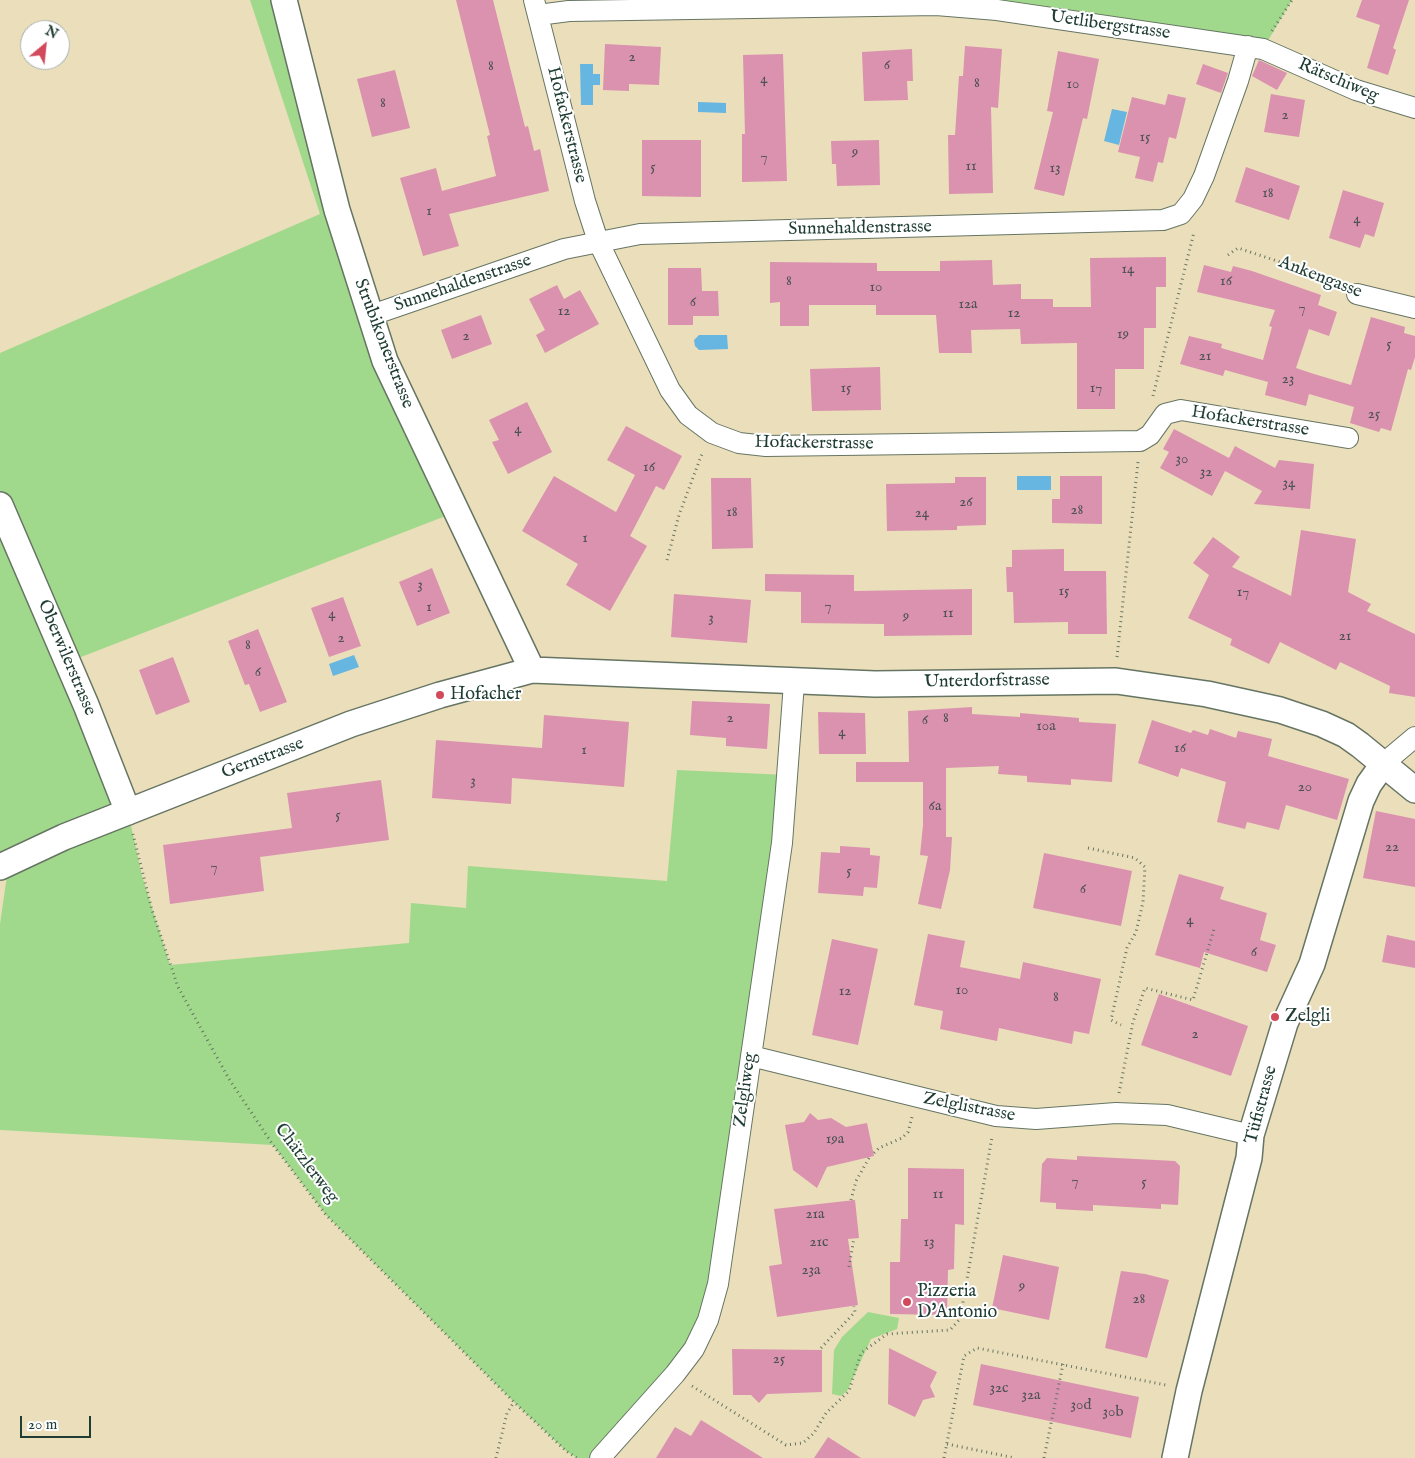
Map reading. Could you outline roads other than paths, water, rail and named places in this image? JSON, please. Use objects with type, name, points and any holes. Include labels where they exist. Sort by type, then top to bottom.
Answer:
[{"type":"street","name":"Strubikonerstrasse","points":[[284,0],[337,210],[369,316],[385,361],[532,670]]},
{"type":"street","name":"Uetlibergstrasse","points":[[536,8],[568,11],[936,5],[997,10],[1255,47]]},
{"type":"street","name":"Hofackerstrasse","points":[[536,8],[585,201],[598,241],[670,390],[688,415],[712,433],[739,443],[791,446],[1140,441],[1150,435],[1165,414],[1181,410],[1348,438]]},
{"type":"street","name":"Sunnehaldenstrasse","points":[[369,316],[564,249],[640,234],[1163,220],[1181,214],[1204,176],[1238,81],[1255,47]]},
{"type":"street","name":"Rätschiweg","points":[[1255,47],[1356,90],[1415,108]]},
{"type":"street","name":"Ankengasse","points":[[1357,294],[1415,308]]},
{"type":"street","name":"Oberwilerstrasse","points":[[0,505],[86,705],[128,812]]},
{"type":"street","name":"Unterdorfstrasse","points":[[532,670],[650,674],[794,683],[875,684],[1116,681],[1207,694],[1280,710],[1322,724],[1346,735],[1384,763],[1415,790]]},
{"type":"street","name":"Gernstrasse","points":[[0,866],[128,812],[379,715],[532,670]]},
{"type":"street","name":"Zelgliweg","points":[[600,1458],[675,1374],[694,1349],[708,1320],[718,1284],[782,843],[794,683]]},
{"type":"street","points":[[1384,763],[1415,737]]},
{"type":"street","name":"Tüfistrasse","points":[[1175,1458],[1189,1390],[1249,1158],[1251,1135],[1285,1024],[1312,964],[1361,801],[1369,784],[1384,763]]},
{"type":"street","name":"Zelglistrasse","points":[[751,1056],[996,1116],[1036,1119],[1116,1113],[1167,1115],[1251,1135]]},
{"type":"water","points":[[580,64],[593,64],[593,74],[600,74],[600,85],[593,85],[593,105],[581,105]]},
{"type":"water","points":[[698,102],[726,103],[726,113],[698,112]]},
{"type":"water","points":[[1112,109],[1127,112],[1119,145],[1104,141]]},
{"type":"water","points":[[699,335],[727,335],[728,349],[699,350],[695,346],[694,340]]},
{"type":"water","points":[[1017,476],[1051,476],[1051,490],[1017,490]]},
{"type":"water","points":[[354,655],[359,667],[333,676],[329,664]]},
{"type":"place","name":"Hofacher","points":[[440,695]]},
{"type":"place","name":"Zelgli","points":[[1275,1017]]},
{"type":"place","name":"Pizzeria D'Antonio","points":[[907,1302]]}]
